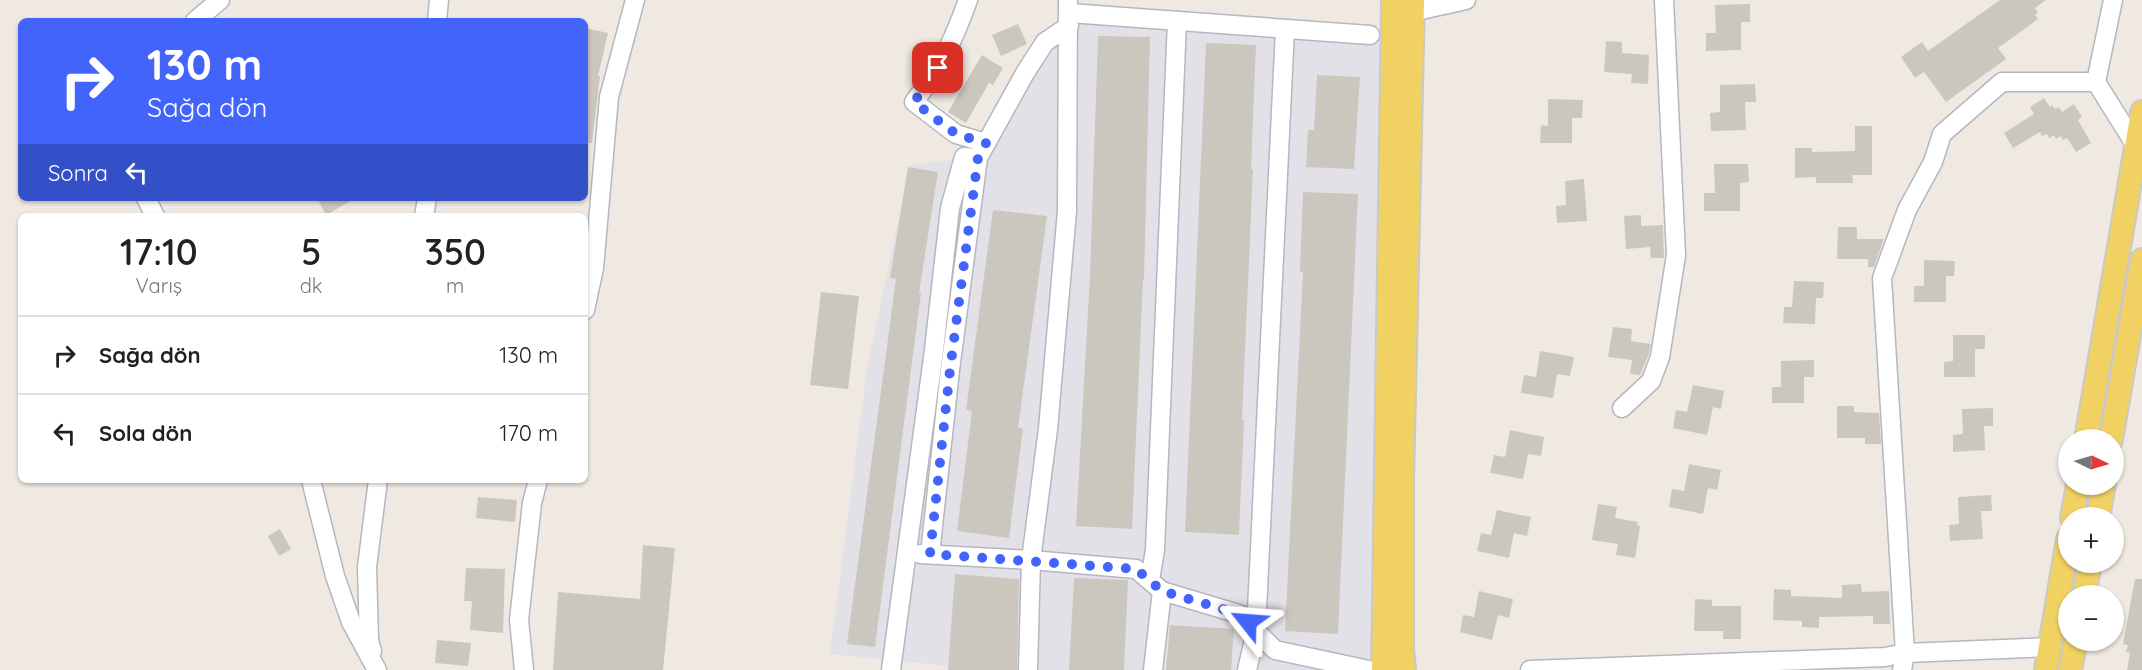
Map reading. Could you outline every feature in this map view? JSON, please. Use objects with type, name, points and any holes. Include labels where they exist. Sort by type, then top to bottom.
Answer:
[{"type":"main road","points":[[1383,670],[1406,4]]},
{"type":"main road","points":[[1404,670],[1402,482],[1406,4]]},
{"type":"main road","points":[[2088,429],[2142,112]]},
{"type":"main road","points":[[2113,429],[2142,260]]},
{"type":"main road","points":[[2046,670],[2062,573]]},
{"type":"main road","points":[[2070,670],[2074,651]]},
{"type":"street","points":[[199,18],[220,0]]},
{"type":"street","points":[[438,18],[439,0]]},
{"type":"street","points":[[589,268],[609,97],[635,0]]},
{"type":"street","points":[[968,0],[949,50],[914,102],[982,151]]},
{"type":"street","points":[[1406,4],[1466,0]]},
{"type":"street","points":[[1622,408],[1652,381],[1660,357],[1676,255],[1664,0]]},
{"type":"street","points":[[2113,0],[2096,81],[2136,146]]},
{"type":"street","points":[[930,554],[950,370],[982,151],[1024,73],[1045,42],[1069,13]]},
{"type":"street","points":[[1069,13],[1370,35]]},
{"type":"street","points":[[1028,670],[1031,560],[1048,429],[1067,211],[1069,13]]},
{"type":"street","points":[[1153,670],[1155,550],[1177,21]]},
{"type":"street","points":[[1247,670],[1256,631],[1285,29]]},
{"type":"street","points":[[1904,662],[1882,278],[1907,210],[1933,162],[1942,134],[2002,82],[2096,81]]},
{"type":"street","points":[[891,670],[951,208],[964,157],[982,151]]},
{"type":"street","points":[[313,483],[335,576],[351,622],[377,670]]},
{"type":"street","points":[[377,670],[369,640],[367,567],[378,483]]},
{"type":"street","points":[[524,670],[519,620],[532,503],[537,483]]},
{"type":"street","points":[[906,554],[1031,560],[1136,569],[1156,586],[1239,614],[1275,650],[1369,670]]},
{"type":"street","points":[[1530,670],[1884,657],[1904,662],[2050,647]]},
{"type":"shaded area","points":[[1071,16],[1390,39],[1380,670],[987,670],[830,654],[867,369],[910,165],[955,159],[980,160]]},
{"type":"building","points":[[2000,0],[2046,0],[2035,8],[2038,12],[2035,15],[2038,19],[1998,48],[2006,59],[1946,102],[1924,72],[1915,78],[1901,57],[1922,42],[1928,51]]},
{"type":"building","points":[[1750,4],[1750,22],[1741,22],[1741,50],[1706,51],[1706,33],[1716,33],[1715,5]]},
{"type":"building","points":[[1018,24],[1027,44],[1001,56],[992,35]]},
{"type":"building","points":[[588,29],[608,33],[598,76],[600,76],[592,143],[588,143]]},
{"type":"building","points":[[1098,36],[1150,37],[1144,280],[1132,529],[1076,526],[1090,275]]},
{"type":"building","points":[[1606,41],[1622,42],[1622,53],[1649,55],[1648,84],[1631,83],[1632,74],[1604,72]]},
{"type":"building","points":[[1206,43],[1256,45],[1239,535],[1185,532]]},
{"type":"building","points":[[982,55],[1003,68],[993,85],[989,83],[966,123],[948,112]]},
{"type":"building","points":[[1317,75],[1360,77],[1354,169],[1306,167],[1308,130],[1314,130]]},
{"type":"building","points":[[1755,84],[1756,102],[1745,102],[1746,130],[1711,131],[1710,113],[1720,112],[1720,85]]},
{"type":"building","points":[[2044,98],[2050,107],[2052,105],[2055,109],[2059,107],[2062,112],[2074,104],[2082,117],[2078,120],[2091,143],[2076,152],[2067,138],[2063,140],[2061,136],[2056,139],[2054,135],[2049,138],[2047,134],[2042,136],[2040,132],[2013,148],[2004,133],[2034,114],[2030,107]]},
{"type":"building","points":[[1548,99],[1583,100],[1582,118],[1572,118],[1572,143],[1540,143],[1541,125],[1548,126]]},
{"type":"building","points":[[1855,126],[1872,126],[1872,175],[1852,175],[1853,183],[1816,183],[1816,177],[1795,178],[1795,148],[1812,148],[1812,152],[1855,151]]},
{"type":"building","points":[[1714,164],[1748,164],[1749,182],[1740,183],[1740,211],[1704,211],[1704,193],[1715,193]]},
{"type":"building","points":[[908,167],[938,172],[919,293],[921,293],[875,647],[847,644],[896,279],[890,278]]},
{"type":"building","points":[[1584,179],[1587,221],[1557,223],[1556,206],[1566,205],[1565,181]]},
{"type":"building","points":[[1303,192],[1358,194],[1338,634],[1285,631],[1303,272],[1300,272]]},
{"type":"building","points":[[319,201],[351,201],[330,213],[325,213]]},
{"type":"building","points":[[993,210],[1047,216],[1018,428],[1023,428],[1009,538],[957,531],[972,411],[966,410]]},
{"type":"building","points":[[1641,215],[1641,226],[1663,225],[1664,258],[1651,258],[1650,247],[1626,249],[1624,216]]},
{"type":"building","points":[[1838,227],[1857,227],[1857,239],[1884,239],[1874,267],[1868,267],[1868,259],[1837,259]]},
{"type":"building","points":[[1924,260],[1955,261],[1954,276],[1946,276],[1946,302],[1914,302],[1914,286],[1924,286]]},
{"type":"building","points":[[1794,281],[1824,282],[1823,298],[1816,298],[1815,324],[1783,323],[1784,307],[1792,307]]},
{"type":"building","points":[[821,292],[859,296],[848,389],[810,385]]},
{"type":"building","points":[[1613,327],[1632,329],[1631,341],[1651,344],[1640,375],[1630,374],[1632,360],[1608,357]]},
{"type":"building","points":[[1953,335],[1985,335],[1985,349],[1975,349],[1975,377],[1944,377],[1944,362],[1953,361]]},
{"type":"building","points":[[1540,351],[1574,357],[1570,376],[1557,374],[1553,398],[1521,393],[1524,375],[1536,377]]},
{"type":"building","points":[[1814,360],[1814,377],[1804,377],[1804,403],[1772,403],[1772,387],[1781,387],[1781,361]]},
{"type":"building","points":[[1693,385],[1724,391],[1721,409],[1713,407],[1707,435],[1673,428],[1676,410],[1687,412]]},
{"type":"building","points":[[1837,406],[1854,406],[1854,412],[1879,413],[1881,444],[1865,444],[1865,438],[1837,438]]},
{"type":"building","points":[[1993,408],[1993,426],[1984,426],[1985,450],[1953,452],[1953,435],[1963,434],[1962,409]]},
{"type":"building","points":[[1510,430],[1544,437],[1541,456],[1528,454],[1523,479],[1490,473],[1494,455],[1505,457]]},
{"type":"building","points":[[1689,464],[1721,470],[1717,490],[1708,488],[1703,514],[1669,507],[1672,489],[1684,491]]},
{"type":"building","points":[[1991,495],[1992,511],[1981,511],[1983,539],[1950,541],[1949,525],[1959,524],[1958,497]]},
{"type":"building","points":[[478,497],[517,500],[515,522],[476,518]]},
{"type":"building","points":[[1598,504],[1617,507],[1615,518],[1638,522],[1637,525],[1640,526],[1635,558],[1616,555],[1618,544],[1592,540]]},
{"type":"building","points":[[1497,510],[1531,517],[1527,536],[1514,533],[1509,558],[1477,551],[1481,533],[1491,535]]},
{"type":"building","points":[[280,529],[291,549],[279,556],[268,536]]},
{"type":"building","points":[[643,545],[675,548],[663,670],[553,670],[558,592],[640,599]]},
{"type":"building","points":[[466,568],[505,569],[503,633],[470,630],[472,601],[464,601]]},
{"type":"building","points":[[955,574],[1019,579],[1017,670],[948,670]]},
{"type":"building","points":[[1074,578],[1128,580],[1124,670],[1069,670]]},
{"type":"building","points":[[2135,579],[2142,579],[2142,670],[2127,670],[2130,653],[2126,652],[2128,645],[2124,644]]},
{"type":"building","points":[[1861,584],[1862,592],[1889,591],[1890,624],[1873,624],[1873,616],[1819,617],[1819,628],[1802,627],[1802,621],[1773,620],[1774,589],[1791,590],[1791,596],[1842,598],[1842,585]]},
{"type":"building","points":[[1479,591],[1513,599],[1509,618],[1498,615],[1492,640],[1460,632],[1463,615],[1474,617]]},
{"type":"building","points":[[1695,599],[1712,600],[1712,606],[1741,606],[1741,639],[1723,639],[1723,631],[1694,631]]},
{"type":"building","points":[[1170,625],[1234,629],[1231,670],[1166,670]]},
{"type":"building","points":[[437,640],[471,643],[468,666],[435,663]]},
{"type":"route","points":[[938,68],[914,102],[956,134],[986,143],[978,158],[950,370],[930,554],[1136,569],[1162,591],[1239,614],[1248,622]]}]
